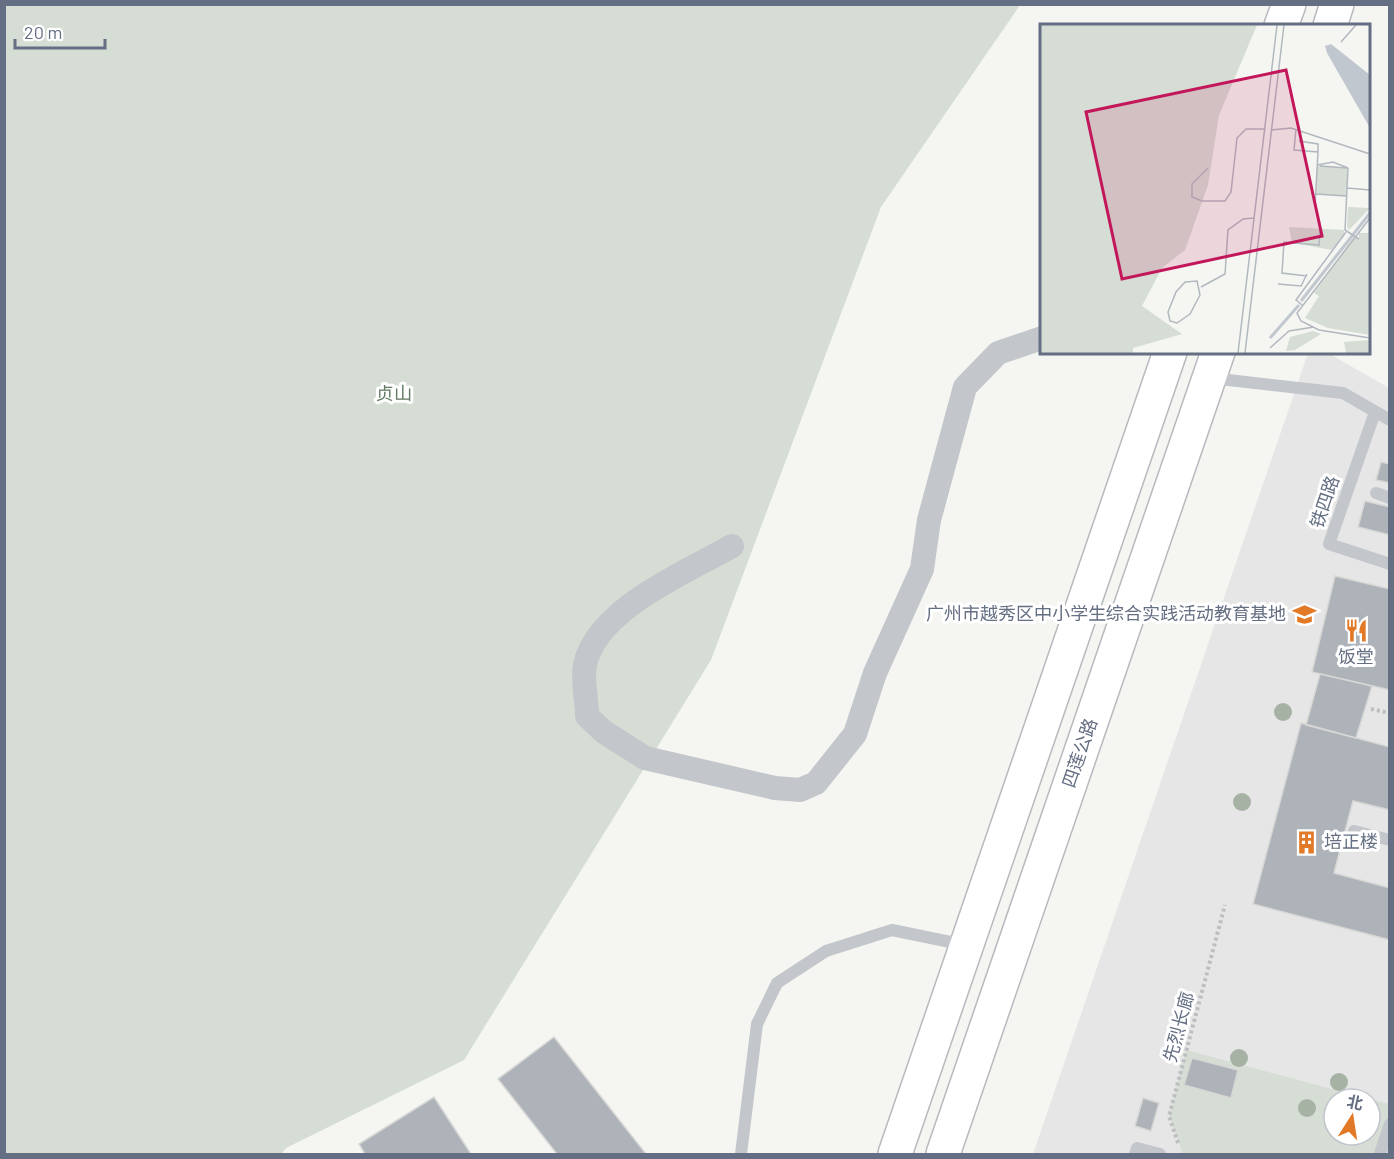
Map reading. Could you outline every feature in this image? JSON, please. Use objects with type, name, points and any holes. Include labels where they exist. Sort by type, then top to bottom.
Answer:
[{"type":"main road","points":[[1282,24],[1289,4]]},
{"type":"main road","points":[[1331,24],[1337,4]]},
{"type":"main road","points":[[895,1155],[1162,356],[1214,365]]},
{"type":"main road","name":"四莲公路","points":[[943,1155],[1214,365]]},
{"type":"main road","points":[[967,945],[1012,951]]},
{"type":"street","points":[[732,546],[635,602],[602,630],[594,641],[585,666],[587,716],[604,732],[645,758],[775,788],[800,790],[816,783],[855,734],[875,673],[922,569],[929,520],[965,387],[998,353],[1040,338]]},
{"type":"lane","points":[[1214,365],[1343,393],[1389,420]]},
{"type":"lane","name":"铁四路","points":[[1375,412],[1329,544],[1389,564]]},
{"type":"lane","points":[[1376,493],[1389,498]]},
{"type":"lane","points":[[1354,831],[1389,840]]},
{"type":"lane","points":[[741,1155],[757,1024],[777,983],[826,951],[892,930],[967,945]]},
{"type":"lane","points":[[1380,1155],[1389,1124]]},
{"type":"lane","points":[[1135,1155],[1137,1148],[1160,1155]]},
{"type":"path","points":[[1371,709],[1389,713]]},
{"type":"path","name":"先烈长廊","points":[[1179,1145],[1169,1116],[1225,905]]},
{"type":"shaded area","name":"广州市越秀区中小学生综合实践活动教育基地","points":[[1308,354],[1330,354],[1389,388],[1389,1154],[1033,1154]]},
{"type":"green space","name":"贞山","points":[[5,5],[1020,5],[881,207],[711,660],[464,1060],[286,1148],[281,1154],[5,1154]]},
{"type":"green space","points":[[1186,1050],[1324,1087],[1322,1087],[1322,1147],[1382,1147],[1382,1102],[1389,1104],[1389,1154],[1183,1154],[1169,1116]]},
{"type":"building","points":[[1381,462],[1390,464],[1390,483],[1376,480]]},
{"type":"building","points":[[1365,501],[1390,507],[1390,535],[1358,527]]},
{"type":"building","name":"饭堂","points":[[1335,576],[1390,589],[1390,690],[1312,672]]},
{"type":"building","points":[[1320,674],[1372,686],[1356,738],[1306,725]]},
{"type":"building","name":"培正楼","points":[[1301,723],[1390,747],[1390,810],[1353,801],[1334,873],[1390,888],[1390,940],[1253,904]]},
{"type":"building","points":[[554,1037],[646,1154],[557,1154],[498,1079]]},
{"type":"building","points":[[1192,1058],[1238,1070],[1231,1098],[1184,1085]]},
{"type":"building","points":[[434,1097],[471,1154],[365,1154],[359,1144]]},
{"type":"building","points":[[1143,1098],[1159,1103],[1151,1131],[1135,1126]]},
{"type":"place","name":"广州市越秀区中小学生综合实践活动教育基地","points":[[1304,614]]},
{"type":"place","name":"饭堂","points":[[1356,631]]},
{"type":"place","name":"培正楼","points":[[1306,842]]}]
